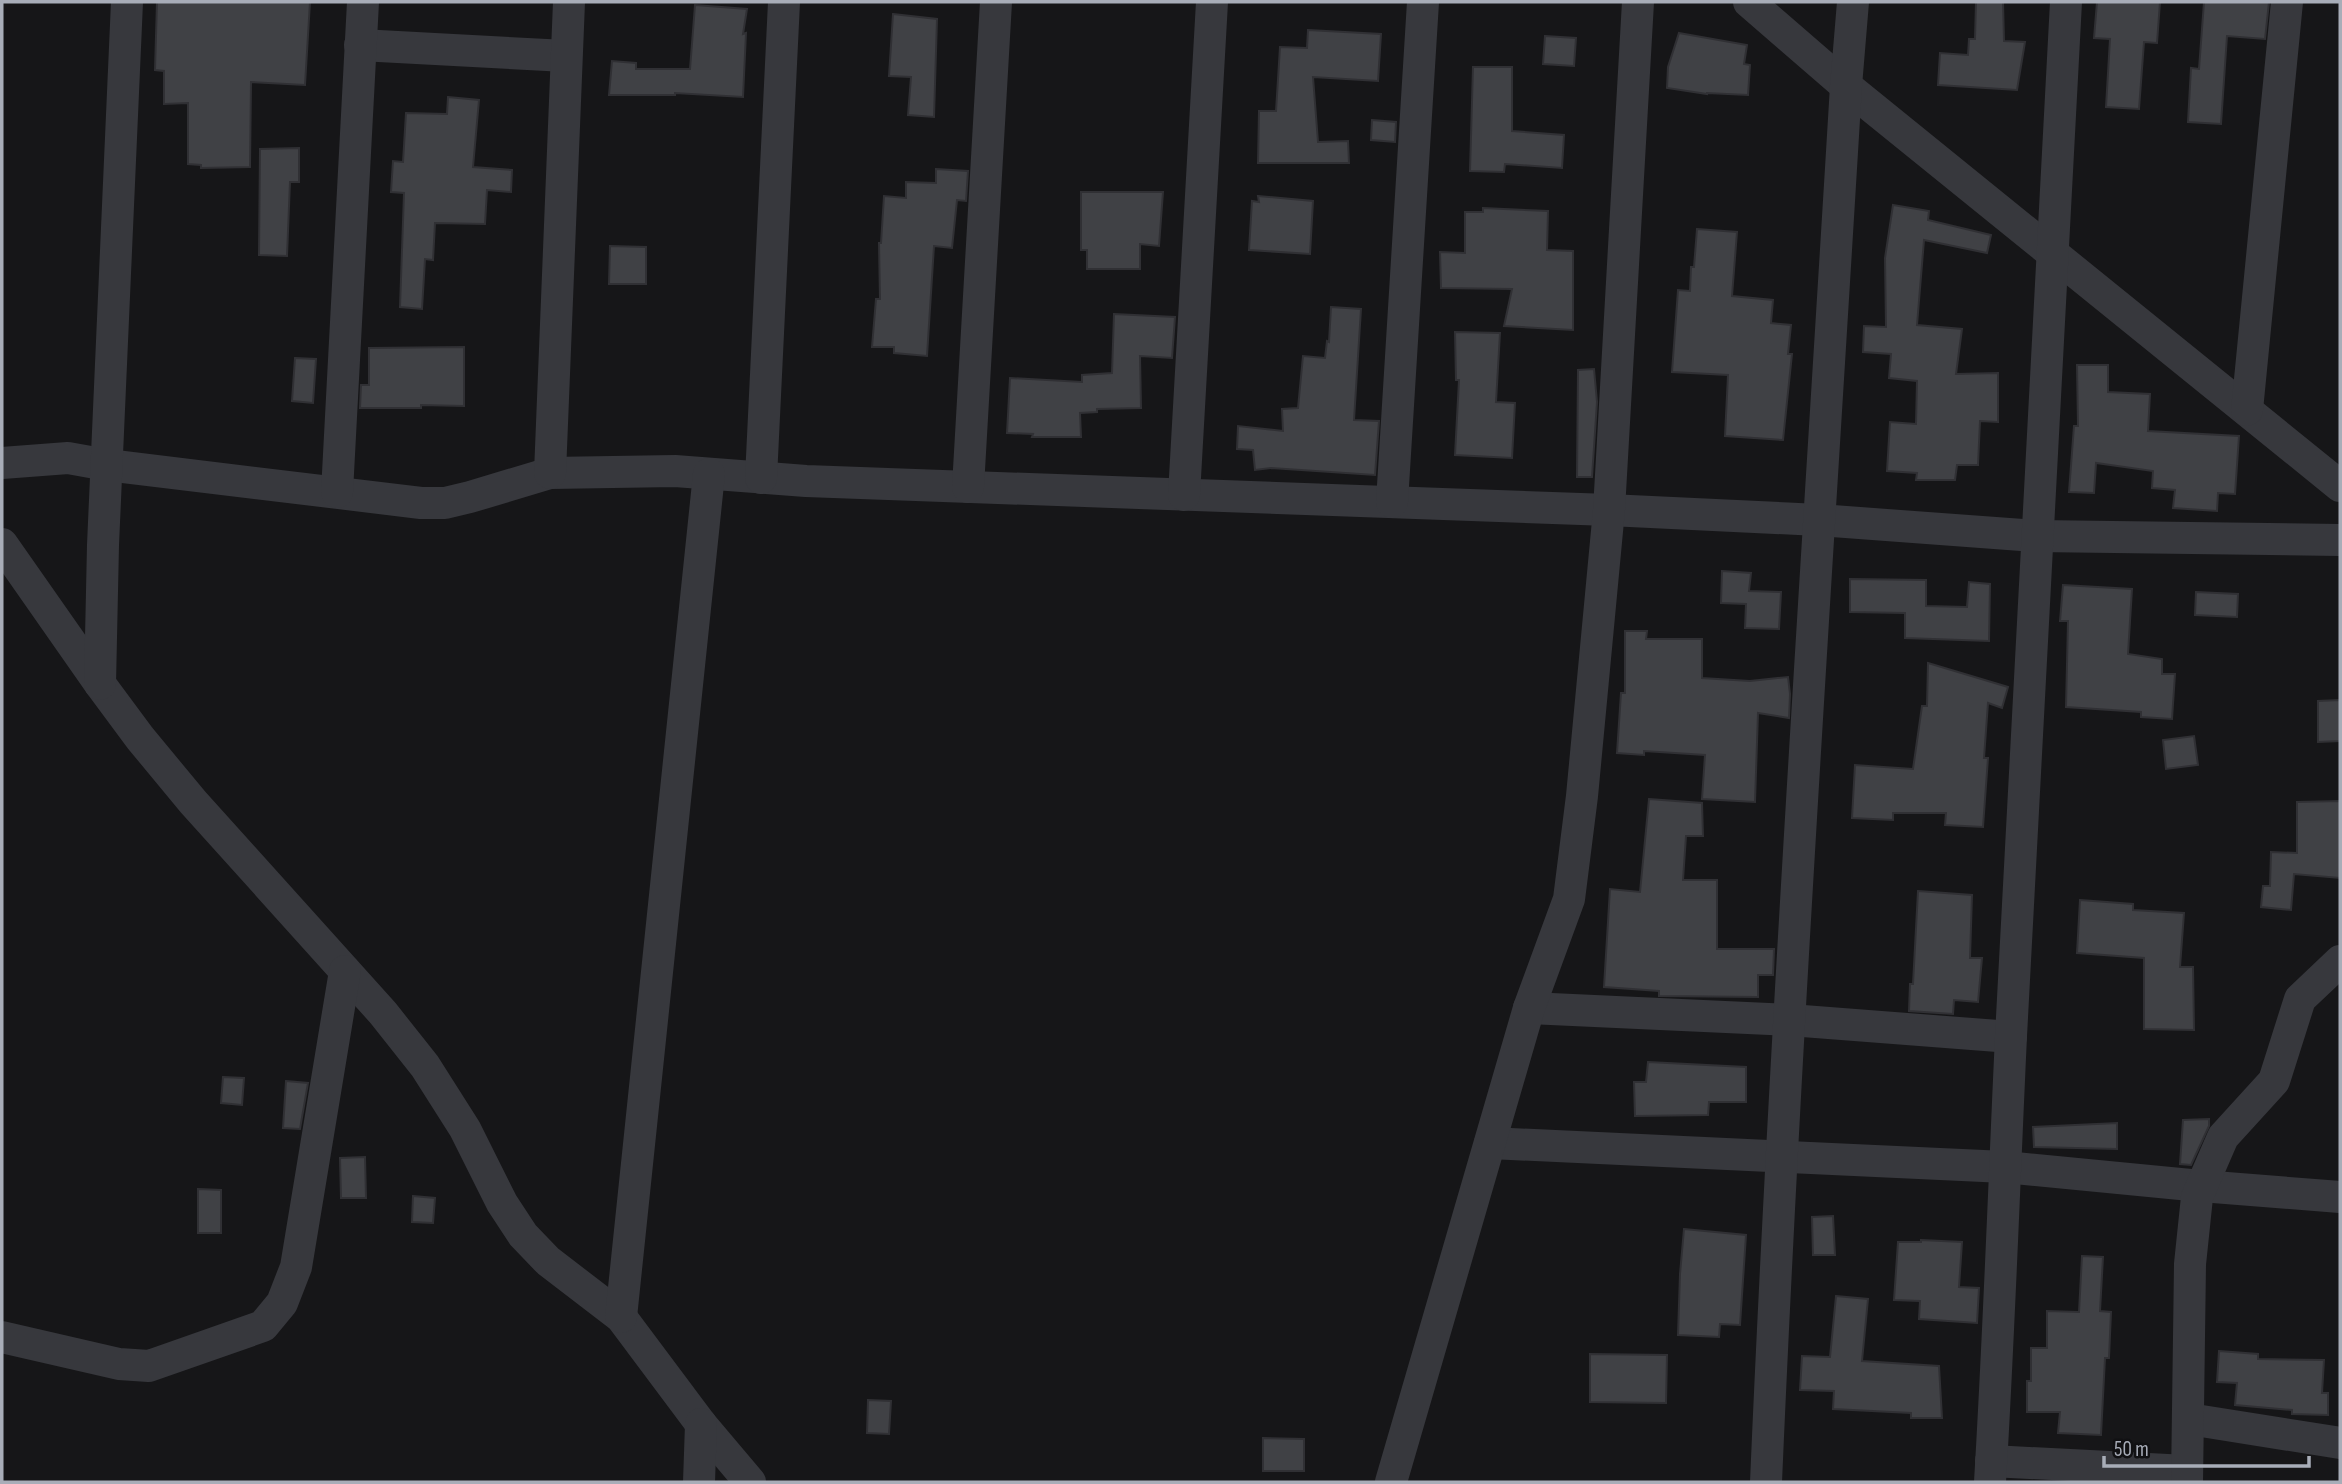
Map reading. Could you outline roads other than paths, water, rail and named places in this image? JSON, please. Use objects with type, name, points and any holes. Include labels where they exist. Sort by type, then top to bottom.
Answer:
[{"type":"street","points":[[100,684],[127,2]]},
{"type":"street","points":[[337,492],[363,2]]},
{"type":"street","points":[[550,473],[569,2]]},
{"type":"street","points":[[761,478],[784,2]]},
{"type":"street","points":[[968,487],[996,2]]},
{"type":"street","points":[[1184,495],[1212,2]]},
{"type":"street","points":[[1392,502],[1423,2]]},
{"type":"street","points":[[1391,1482],[1529,1008],[1569,900],[1609,510],[1638,2]]},
{"type":"street","points":[[1749,2],[1846,86],[2340,486]]},
{"type":"street","points":[[1766,1482],[1819,520],[1853,2]]},
{"type":"street","points":[[2066,2],[2036,536],[1997,1379],[1990,1472],[2187,1476],[2190,1264],[2196,1206],[2201,1186],[2223,1137],[2274,1081],[2300,999],[2340,961]]},
{"type":"street","points":[[2247,410],[2287,2]]},
{"type":"street","points":[[360,45],[566,57]]},
{"type":"street","points":[[2,463],[68,458],[382,500],[445,503],[550,473],[628,470],[968,487],[1609,510],[1819,520],[2036,536],[2340,540]]},
{"type":"street","points":[[621,1317],[709,474]]},
{"type":"street","points":[[2,544],[100,684],[193,802],[383,1013],[425,1066],[465,1129],[502,1203],[523,1234],[548,1261],[621,1317],[701,1424],[750,1482]]},
{"type":"street","points":[[2,1337],[119,1364],[149,1366],[263,1326],[282,1303],[296,1267],[345,971]]},
{"type":"street","points":[[1529,1008],[1790,1020],[2011,1037]]},
{"type":"street","points":[[1490,1143],[2005,1167],[2340,1196]]},
{"type":"street","points":[[2189,1419],[2340,1443]]},
{"type":"street","points":[[699,1482],[701,1424]]}]
